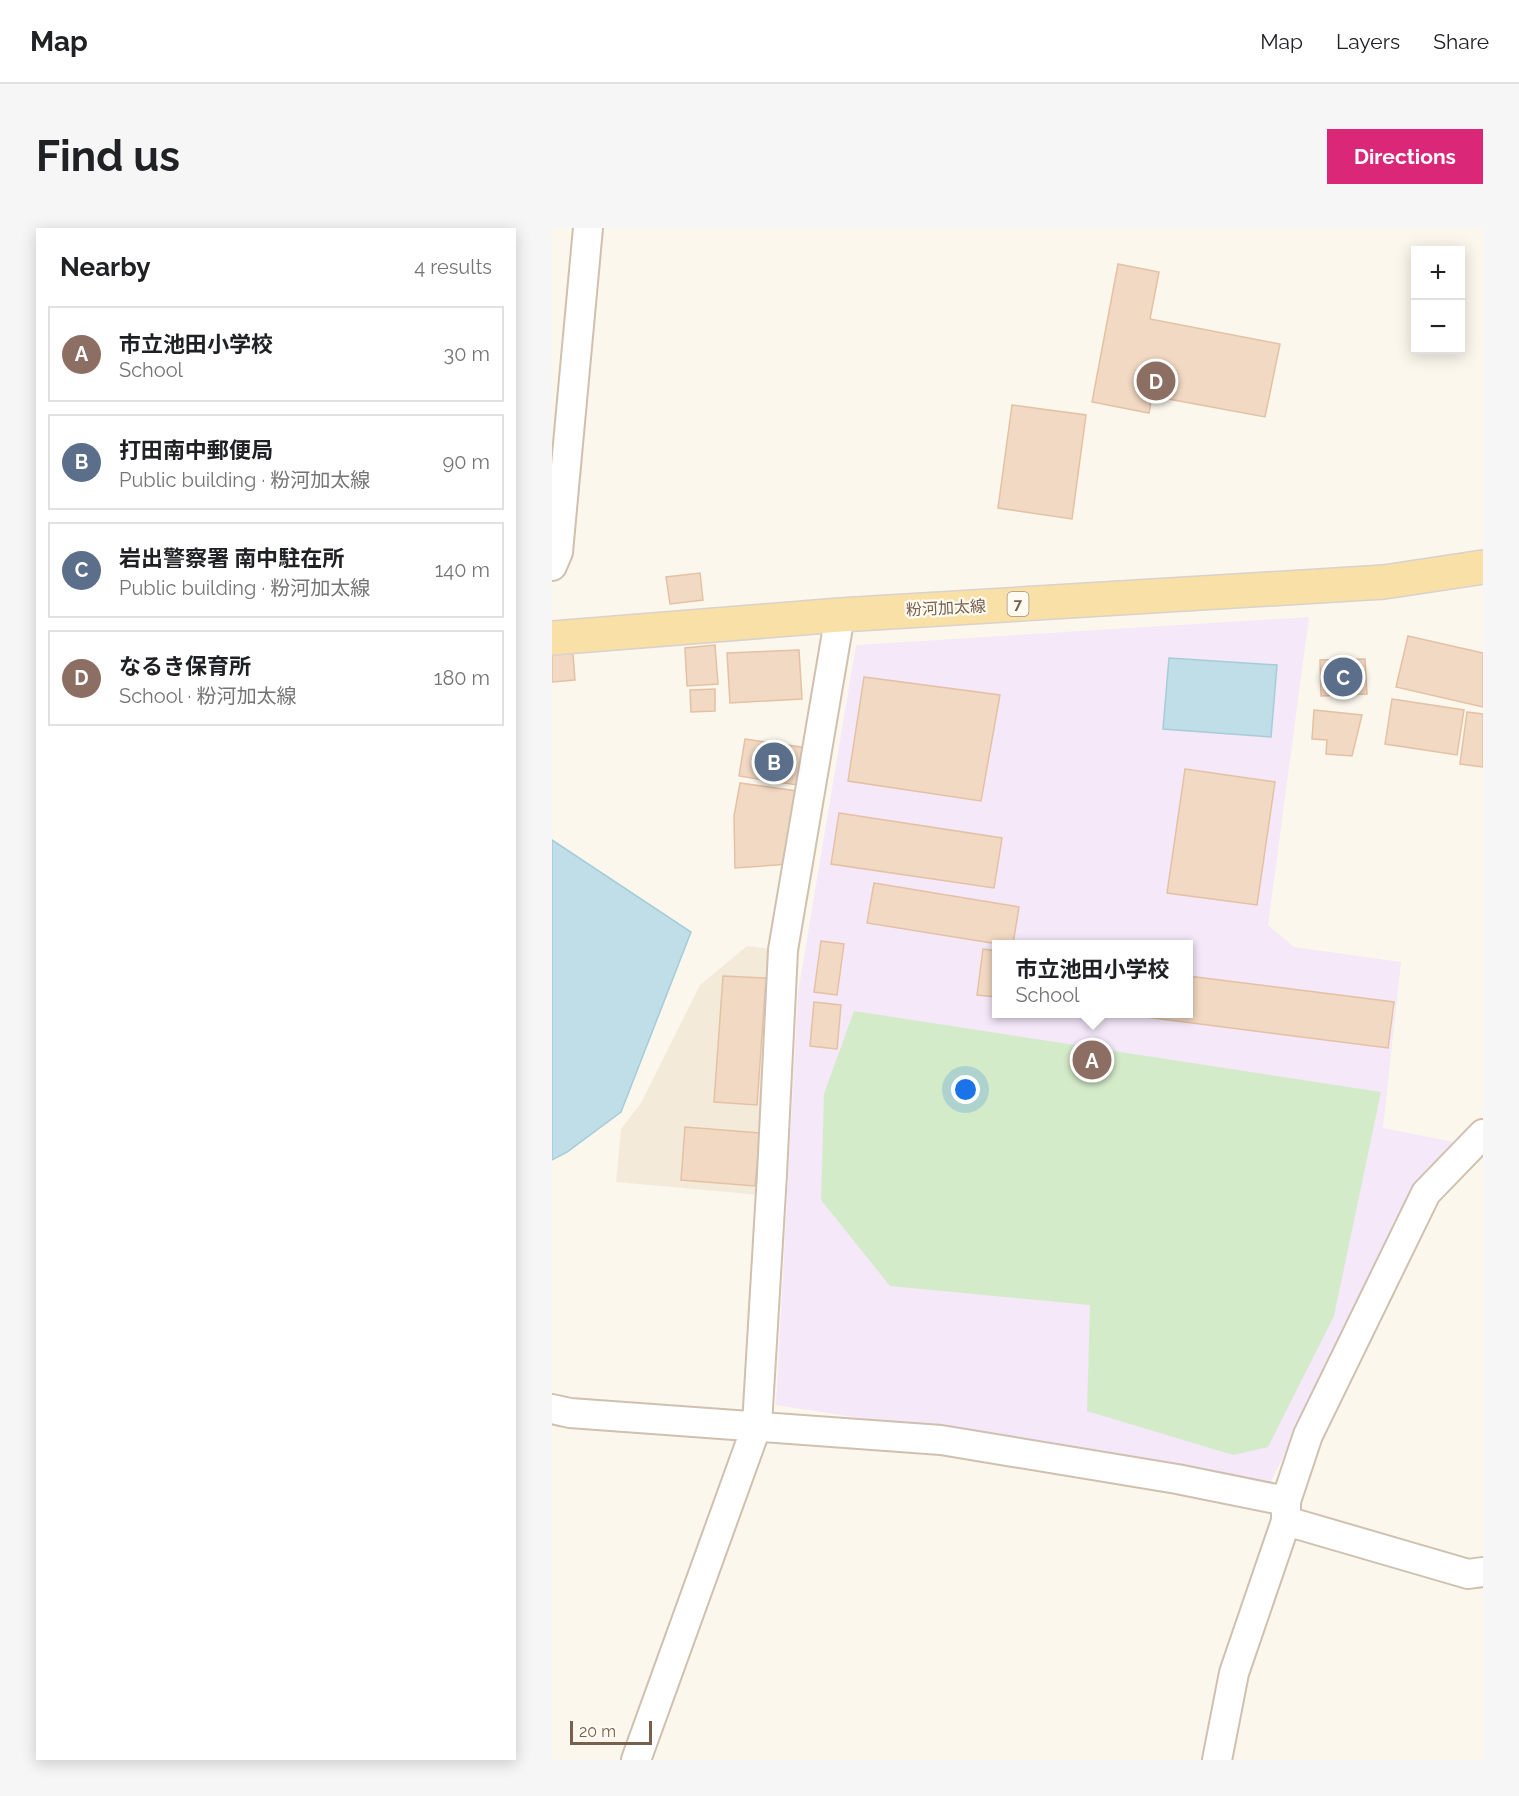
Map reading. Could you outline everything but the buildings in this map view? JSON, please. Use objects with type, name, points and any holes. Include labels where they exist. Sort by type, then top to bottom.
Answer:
[{"type":"main road","name":"粉河加太線","points":[[552,638],[840,615],[1384,582],[1483,567]]},
{"type":"street","points":[[552,566],[558,552],[588,228]]},
{"type":"street","points":[[636,1760],[756,1425],[783,950],[840,615]]},
{"type":"street","points":[[1217,1760],[1234,1673],[1308,1435],[1426,1193],[1483,1134]]},
{"type":"street","points":[[552,1409],[570,1413],[941,1440],[1178,1479],[1286,1511],[1468,1574],[1483,1572]]},
{"type":"shaded area","points":[[1309,617],[1268,925],[1294,947],[1401,962],[1383,1128],[1454,1142],[1421,1185],[1271,1481],[776,1405],[798,993],[856,645]]},
{"type":"shaded area","points":[[747,946],[773,949],[760,1195],[616,1182],[621,1129],[641,1103],[700,985]]},
{"type":"green space","points":[[854,1011],[1381,1092],[1334,1316],[1268,1447],[1233,1455],[1087,1411],[1090,1305],[890,1286],[821,1200],[824,1094]]},
{"type":"water","points":[[1169,658],[1277,665],[1271,737],[1163,729]]},
{"type":"water","points":[[552,840],[691,932],[621,1112],[567,1152],[552,1160]]},
{"type":"place","name":"なるき保育所","points":[[1156,381]]},
{"type":"place","name":"岩出警察署 南中駐在所","points":[[1343,677]]},
{"type":"place","name":"打田南中郵便局","points":[[774,762]]},
{"type":"place","name":"市立池田小学校","points":[[1092,1060]]}]
